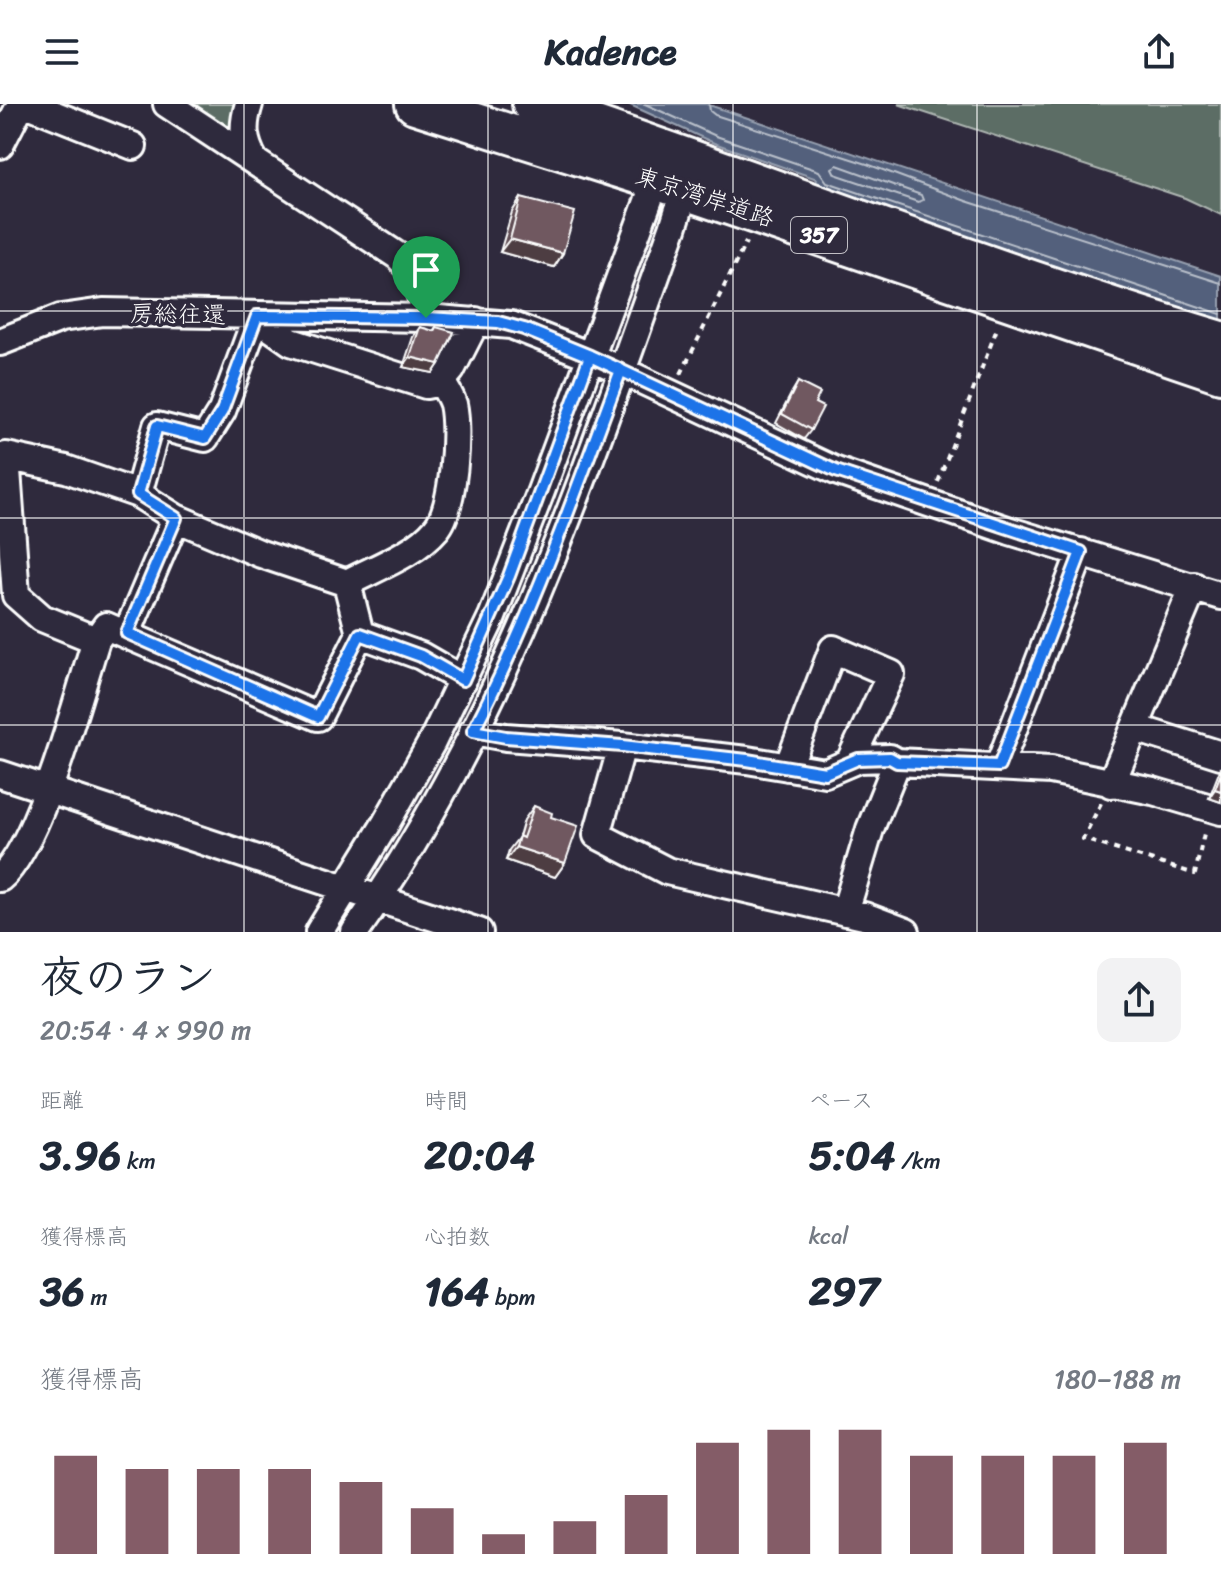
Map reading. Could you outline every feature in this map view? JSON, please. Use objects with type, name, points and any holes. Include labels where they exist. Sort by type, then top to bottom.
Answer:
[{"type":"highway","name":"東京湾岸道路","points":[[415,104],[960,257],[1221,341]]},
{"type":"highway","name":"東京湾岸道路","points":[[532,104],[760,215],[1221,373]]},
{"type":"street","points":[[0,145],[21,104]]},
{"type":"street","points":[[28,104],[133,146]]},
{"type":"street","points":[[167,104],[408,264],[420,284],[426,318]]},
{"type":"street","points":[[249,104],[243,123],[244,137],[254,160]]},
{"type":"street","points":[[319,932],[432,742],[463,680],[509,576],[590,356],[674,175]]},
{"type":"street","points":[[355,932],[415,841],[503,673],[543,581],[621,370],[674,175]]},
{"type":"street","name":"房総往還","points":[[0,342],[61,318],[103,312],[426,318],[511,325],[590,356],[836,471],[1221,596]]},
{"type":"street","points":[[138,494],[157,426],[205,438],[222,411],[260,316],[291,342],[426,385],[441,382],[451,370],[476,321]]},
{"type":"street","points":[[96,640],[42,618],[16,595],[6,456],[66,469],[138,494],[176,518],[261,554],[347,583],[413,547],[435,532],[444,518],[456,423],[450,394],[441,382]]},
{"type":"street","points":[[127,633],[176,518]]},
{"type":"street","points":[[999,766],[1081,552]]},
{"type":"street","points":[[0,878],[7,873],[28,841],[96,640],[106,626],[318,717],[360,634],[347,583]]},
{"type":"street","points":[[1111,784],[1194,586]]},
{"type":"street","points":[[360,634],[421,656],[463,680]]},
{"type":"street","points":[[788,767],[833,649],[891,674],[850,761]]},
{"type":"street","points":[[1135,728],[1221,755]]},
{"type":"street","points":[[473,731],[506,737],[747,760],[825,773],[850,761],[890,758],[897,762],[1051,770],[1153,791],[1215,809]]},
{"type":"street","points":[[622,746],[597,835],[667,871],[845,912],[906,932]]},
{"type":"street","points":[[845,912],[870,829],[897,762]]},
{"type":"street","points":[[0,774],[479,932]]},
{"type":"path","points":[[671,394],[760,215]]},
{"type":"path","points":[[930,503],[1007,301]]},
{"type":"path","points":[[1111,784],[1083,839],[1195,874],[1215,809]]},
{"type":"green space","points":[[188,104],[234,104],[232,132]]},
{"type":"green space","points":[[898,104],[1221,104],[1221,215],[1185,198]]},
{"type":"water","points":[[628,104],[706,104],[1221,276],[1221,322],[815,186],[817,179],[714,143]]},
{"type":"building","points":[[521,198],[575,212],[563,253],[510,239]]},
{"type":"building","points":[[420,327],[454,332],[439,364],[410,357]]},
{"type":"building","points":[[798,382],[820,393],[815,403],[823,407],[811,430],[782,414]]},
{"type":"building","points":[[1221,773],[1221,791],[1215,789]]},
{"type":"building","points":[[534,806],[552,813],[551,817],[578,826],[565,863],[516,847],[519,836],[523,838]]},
{"type":"route","points":[[426,318],[257,316],[222,411],[205,438],[157,426],[138,494],[176,518],[127,633],[318,717],[360,634],[421,656],[463,680],[509,576],[590,356],[621,370],[543,581],[503,673],[473,731],[506,737],[747,760],[825,773],[858,759],[890,758],[897,762],[999,766],[1081,552],[836,471],[772,439],[680,399],[590,356],[524,329],[498,322],[426,318]]}]
